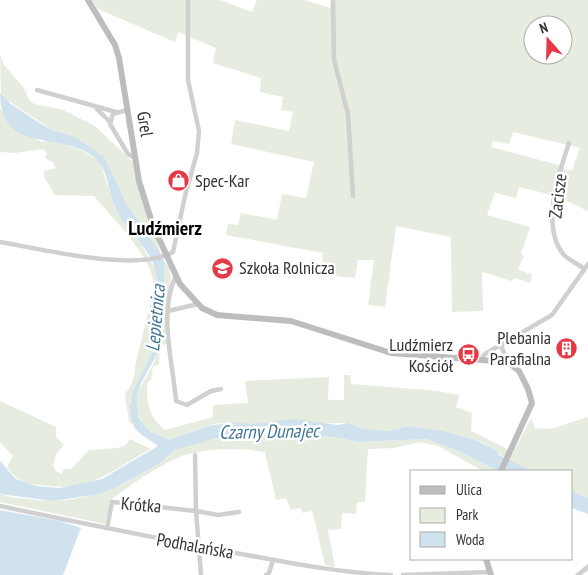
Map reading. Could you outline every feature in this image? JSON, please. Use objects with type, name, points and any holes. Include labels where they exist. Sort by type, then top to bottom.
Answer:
[{"type":"street","name":"Grel","points":[[88,0],[115,45],[135,158],[148,212],[165,256],[183,288],[198,304]]},
{"type":"street","points":[[0,242],[66,254],[144,260],[165,256],[173,252],[185,196],[197,153],[199,131],[188,80],[186,38],[188,0]]},
{"type":"street","points":[[333,0],[334,60],[348,114],[353,196]]},
{"type":"street","points":[[37,90],[96,108],[116,112],[127,110]]},
{"type":"street","points":[[96,108],[110,122],[128,154],[135,158]]},
{"type":"street","points":[[110,122],[110,118],[116,112]]},
{"type":"street","name":"Zacisze","points":[[569,143],[554,195],[554,223],[559,247],[565,256],[583,268]]},
{"type":"street","points":[[482,358],[485,354],[552,315],[583,268],[588,264]]},
{"type":"street","points":[[176,276],[172,283],[168,311],[168,334],[176,402],[187,405],[211,391],[221,389]]},
{"type":"street","points":[[168,311],[198,304],[208,312],[217,315],[291,321],[385,352],[482,358],[508,362]]},
{"type":"street","points":[[501,346],[508,362],[519,371],[532,400],[529,413],[502,470]]},
{"type":"street","points":[[195,455],[197,546],[200,575]]},
{"type":"street","name":"Krótka","points":[[107,528],[112,502],[218,515],[239,512]]},
{"type":"street","name":"Podhalańska","points":[[0,506],[273,560],[355,574],[391,575]]},
{"type":"street","points":[[266,575],[270,573],[273,560]]},
{"type":"street","points":[[403,575],[491,574],[486,560]]},
{"type":"street","points":[[578,575],[588,567]]},
{"type":"green space","points":[[92,0],[219,0],[252,12],[257,0],[305,0],[330,8],[331,0],[588,0],[588,211],[556,196],[519,187],[516,198],[495,193],[487,215],[530,227],[521,254],[524,256],[518,269],[532,275],[530,283],[514,278],[512,281],[482,272],[483,311],[452,312],[451,237],[396,226],[385,307],[368,305],[374,260],[358,260],[355,278],[334,276],[332,272],[324,271],[322,267],[323,253],[226,235],[228,224],[238,225],[241,213],[277,220],[282,194],[306,198],[314,162],[231,144],[235,120],[289,131],[293,112],[281,110],[283,97],[260,92],[261,78],[213,63],[216,48],[178,32],[175,42],[98,9]],"holes":[[[513,132],[580,148],[572,171],[564,169],[559,165],[491,147],[493,141],[509,144]]]},
{"type":"green space","points":[[0,54],[4,65],[24,88],[29,100],[34,104],[61,109],[95,126],[133,162],[160,252],[127,205],[103,157],[74,136],[54,131],[1,96]]},
{"type":"green space","points":[[0,108],[12,126],[42,142],[54,140],[83,151],[100,162],[115,208],[138,239],[157,272],[159,298],[155,330],[151,355],[130,401],[133,424],[129,422],[125,394],[134,378],[135,366],[154,289],[147,264],[132,240],[94,196],[55,195],[44,177],[44,171],[56,168],[53,162],[45,158],[47,153],[43,149],[15,153],[0,152]]},
{"type":"green space","points":[[164,261],[169,267],[171,278],[167,306],[168,344],[160,345],[159,365],[153,366],[151,380],[147,383],[147,397],[152,415],[165,430],[213,417],[213,405],[248,403],[245,381],[329,377],[328,400],[344,400],[344,375],[350,375],[351,384],[438,391],[459,395],[456,407],[472,413],[471,431],[509,450],[505,458],[485,444],[473,439],[443,431],[410,426],[387,431],[364,429],[348,423],[230,423],[200,428],[172,440],[164,439],[150,432],[139,415],[136,405],[140,388],[154,363],[157,353],[163,307]]},
{"type":"green space","points":[[0,401],[56,427],[56,437],[64,445],[56,454],[53,466],[56,471],[62,474],[63,469],[71,469],[89,450],[118,448],[126,445],[130,439],[151,449],[91,482],[65,487],[36,485],[26,482],[17,477],[7,467],[13,456],[0,442]]},
{"type":"green space","points":[[588,417],[588,498],[573,491],[573,470],[530,470],[509,461],[531,418],[535,428],[551,429]]},
{"type":"green space","points":[[263,433],[333,437],[359,442],[426,439],[461,452],[496,470],[481,470],[438,446],[419,442],[394,448],[368,449],[365,502],[357,502],[356,514],[342,513],[341,529],[328,530],[335,567],[325,565],[312,510],[303,513],[300,508],[291,510],[286,498],[276,500],[265,452],[237,449],[217,450],[198,452],[180,457],[148,474],[110,501],[105,524],[0,502],[0,494],[15,498],[47,501],[81,498],[114,488],[129,481],[159,463],[182,446],[217,436]]},
{"type":"water","name":"Czarny Dunajec","points":[[0,93],[11,104],[38,122],[54,131],[74,136],[104,157],[127,205],[160,252],[164,261],[164,291],[157,354],[141,383],[137,396],[139,418],[150,432],[170,440],[207,426],[235,422],[253,424],[296,419],[338,425],[348,423],[364,429],[387,431],[410,426],[443,431],[473,439],[496,450],[499,455],[530,470],[496,470],[461,452],[426,439],[359,442],[333,437],[259,433],[224,436],[174,450],[161,462],[138,476],[108,491],[93,495],[53,501],[0,494],[0,461],[16,479],[36,486],[60,488],[102,479],[158,446],[135,428],[130,415],[134,389],[150,357],[157,324],[158,296],[156,272],[153,263],[145,248],[119,215],[104,171],[98,161],[85,151],[23,134],[11,126],[3,113]]},
{"type":"water","points":[[573,491],[588,498],[588,514],[573,508]]},
{"type":"water","points":[[0,510],[60,521],[81,528],[63,575],[0,575]]},
{"type":"waterway","points":[[575,575],[588,564]]},
{"type":"place","name":"Spec-Kar","points":[[179,181]]},
{"type":"place","name":"Szkoła Rolnicza","points":[[223,268]]},
{"type":"place","name":"Plebania Parafialna","points":[[567,348]]},
{"type":"place","name":"Ludźmierz Kościół","points":[[469,355]]},
{"type":"district","name":"Ludźmierz","points":[[165,228]]},
{"type":"water label","name":"Lepietnica","points":[[155,318]]}]
